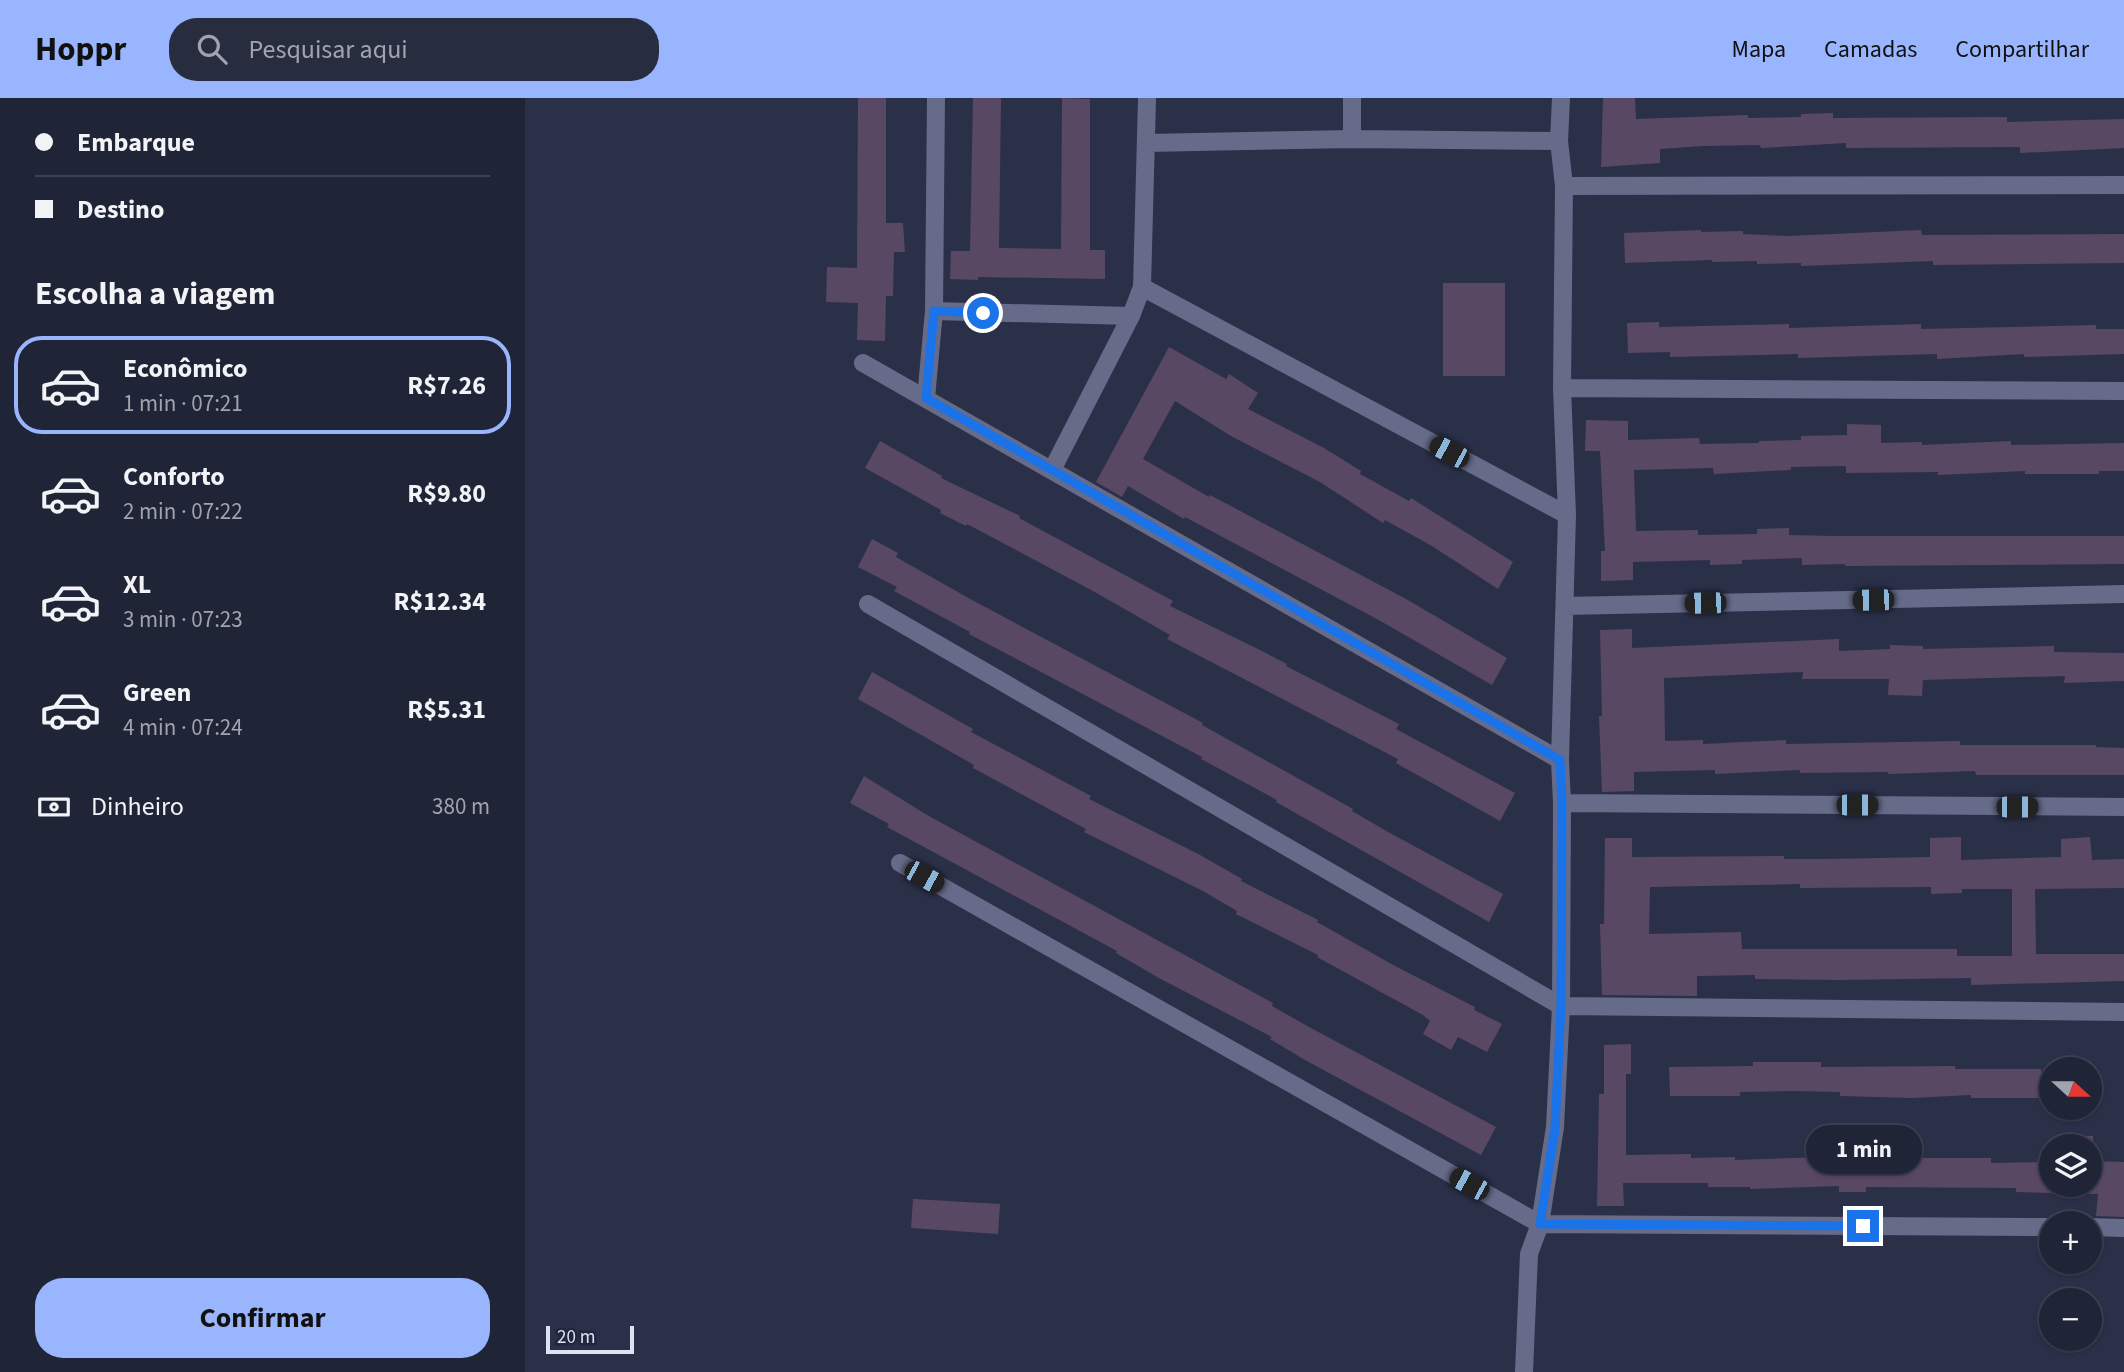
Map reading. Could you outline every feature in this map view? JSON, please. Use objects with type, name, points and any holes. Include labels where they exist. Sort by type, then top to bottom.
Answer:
[{"type":"street","points":[[926,398],[934,311],[936,98]]},
{"type":"street","points":[[1052,470],[1131,316],[1142,287],[1147,98]]},
{"type":"street","points":[[1352,98],[1352,139]]},
{"type":"street","points":[[1524,1372],[1529,1254],[1540,1224],[1555,1128],[1561,1006],[1560,760],[1567,515],[1562,388],[1564,186],[1559,141],[1561,98]]},
{"type":"street","points":[[1147,143],[1352,139],[1559,141]]},
{"type":"street","points":[[1564,186],[2124,185]]},
{"type":"street","points":[[1142,287],[1567,515]]},
{"type":"street","points":[[934,311],[1131,316]]},
{"type":"street","points":[[863,363],[1560,760]]},
{"type":"street","points":[[1562,388],[2124,391]]},
{"type":"street","points":[[1565,606],[2124,594]]},
{"type":"street","points":[[868,604],[1561,1006],[2124,1012]]},
{"type":"street","points":[[1562,803],[2124,807]]},
{"type":"street","points":[[900,863],[1540,1224],[2039,1227]]},
{"type":"street","points":[[2102,1227],[2124,1228]]},
{"type":"building","points":[[858,98],[886,98],[886,223],[903,223],[905,252],[894,252],[893,296],[886,296],[885,341],[857,340],[858,303],[826,302],[827,267],[857,268]]},
{"type":"building","points":[[973,98],[1001,98],[999,248],[1061,249],[1062,98],[1090,99],[1090,250],[1105,250],[1105,279],[950,279],[951,251],[970,251]]},
{"type":"building","points":[[1603,98],[1635,98],[1636,119],[1748,115],[1748,118],[1801,117],[1801,114],[1833,113],[1833,118],[2007,117],[2007,122],[2124,119],[2124,148],[2020,153],[2020,147],[1846,148],[1846,143],[1761,148],[1760,145],[1703,146],[1660,149],[1660,163],[1601,167]]},
{"type":"building","points":[[1701,230],[1788,236],[1921,230],[1922,235],[2124,234],[2124,263],[1933,265],[1933,261],[1801,266],[1801,263],[1757,264],[1757,261],[1712,260],[1625,263],[1624,233]]},
{"type":"building","points":[[1443,283],[1505,283],[1505,376],[1443,376]]},
{"type":"building","points":[[1659,322],[1659,327],[1789,324],[1789,328],[1921,324],[1921,329],[2096,325],[2096,329],[2124,329],[2124,354],[2024,357],[2024,354],[1937,359],[1937,354],[1798,358],[1798,354],[1670,357],[1670,352],[1628,353],[1627,323]]},
{"type":"building","points":[[1169,347],[1226,379],[1229,374],[1258,393],[1248,409],[1324,448],[1361,471],[1360,474],[1409,501],[1411,498],[1513,562],[1498,589],[1432,546],[1385,520],[1383,523],[1320,482],[1231,436],[1175,401],[1143,459],[1209,497],[1210,495],[1406,599],[1507,658],[1492,685],[1377,619],[1185,517],[1184,519],[1128,486],[1122,497],[1096,482]]},
{"type":"building","points":[[1586,420],[1628,421],[1628,440],[1699,438],[1700,444],[1759,443],[1801,440],[1801,436],[1847,435],[1847,424],[1881,425],[1881,443],[2124,443],[2124,471],[2099,471],[2099,474],[2025,474],[2025,471],[1938,475],[1938,472],[1846,473],[1846,466],[1791,467],[1791,470],[1714,474],[1713,468],[1634,470],[1636,531],[1698,530],[1698,535],[1757,534],[1757,529],[1789,528],[1789,535],[2124,536],[2124,564],[1845,566],[1802,565],[1802,558],[1742,560],[1742,564],[1710,565],[1710,560],[1633,562],[1633,580],[1601,581],[1601,551],[1605,551],[1600,451],[1585,451]]},
{"type":"building","points":[[880,441],[942,476],[941,478],[1020,516],[1019,518],[1173,601],[1170,606],[1260,650],[1399,724],[1396,729],[1515,793],[1500,821],[1396,763],[1398,759],[1167,639],[1170,635],[1093,591],[967,524],[966,526],[940,513],[941,510],[865,468]]},
{"type":"building","points":[[872,539],[898,553],[896,557],[972,600],[1203,723],[1202,725],[1353,809],[1352,811],[1388,832],[1503,894],[1489,922],[1201,759],[1202,757],[969,634],[970,632],[894,591],[897,587],[858,567]]},
{"type":"building","points":[[1632,629],[1632,648],[1839,639],[1839,651],[1890,649],[1890,645],[1923,646],[1923,649],[2054,646],[2054,652],[2124,653],[2124,681],[2064,683],[2065,676],[1923,680],[1922,696],[1888,695],[1889,679],[1802,679],[1803,672],[1664,678],[1665,741],[1703,740],[1703,744],[1786,740],[1786,744],[1960,741],[1960,745],[2096,745],[2124,748],[2124,775],[1976,775],[1975,771],[1888,774],[1800,773],[1800,770],[1715,774],[1715,770],[1634,772],[1634,791],[1602,792],[1600,630]]},
{"type":"building","points":[[872,672],[973,729],[971,732],[1091,796],[1089,799],[1200,855],[1242,879],[1241,881],[1318,920],[1317,922],[1395,966],[1475,1007],[1474,1010],[1502,1024],[1487,1052],[1458,1037],[1451,1050],[1423,1034],[1430,1021],[1423,1015],[1317,957],[1318,955],[1236,914],[1237,911],[1203,891],[1084,832],[1086,829],[973,768],[974,765],[858,699]]},
{"type":"building","points":[[864,776],[927,815],[1273,1003],[1272,1006],[1309,1027],[1496,1127],[1481,1155],[1305,1060],[1270,1039],[1272,1037],[1157,977],[1116,953],[1117,951],[887,827],[889,824],[850,803]]},
{"type":"building","points":[[1961,837],[1961,860],[2061,857],[2061,839],[2090,837],[2092,860],[2124,859],[2124,888],[2035,889],[2036,954],[2124,954],[2124,981],[1971,985],[1971,978],[1838,980],[1755,979],[1755,975],[1697,976],[1697,996],[1602,995],[1600,924],[1604,924],[1605,838],[1632,838],[1632,857],[1784,856],[1784,859],[1827,859],[1930,857],[1930,838]],"holes":[[[1800,884],[1800,888],[1931,887],[1931,894],[1962,893],[1962,889],[2012,889],[2012,956],[1957,956],[1957,949],[1742,949],[1741,932],[1649,934],[1650,887]]]},
{"type":"building","points":[[1631,1044],[1631,1074],[1626,1074],[1626,1155],[1691,1154],[1691,1158],[1735,1157],[1735,1160],[1823,1157],[1823,1164],[1879,1162],[1879,1158],[1991,1158],[1991,1163],[2039,1162],[2039,1193],[2016,1192],[2016,1188],[1866,1187],[1866,1192],[1839,1192],[1839,1186],[1750,1189],[1708,1187],[1708,1183],[1623,1183],[1624,1206],[1597,1206],[1599,1094],[1604,1094],[1604,1045]]},
{"type":"building","points":[[1753,1062],[1821,1062],[1821,1067],[1955,1066],[1955,1069],[2039,1069],[2039,1098],[1971,1098],[1971,1095],[1912,1098],[1840,1096],[1840,1092],[1794,1091],[1740,1092],[1740,1096],[1670,1096],[1669,1067],[1753,1066]]},
{"type":"building","points":[[2102,1161],[2124,1162],[2124,1217],[2102,1216],[2102,1211],[2096,1211],[2098,1197],[2102,1197]]},
{"type":"building","points":[[913,1199],[1000,1204],[998,1234],[911,1228]]},
{"type":"route","points":[[983,313],[934,311],[926,398],[1560,760],[1561,1006],[1555,1128],[1540,1224],[1863,1226]]}]
